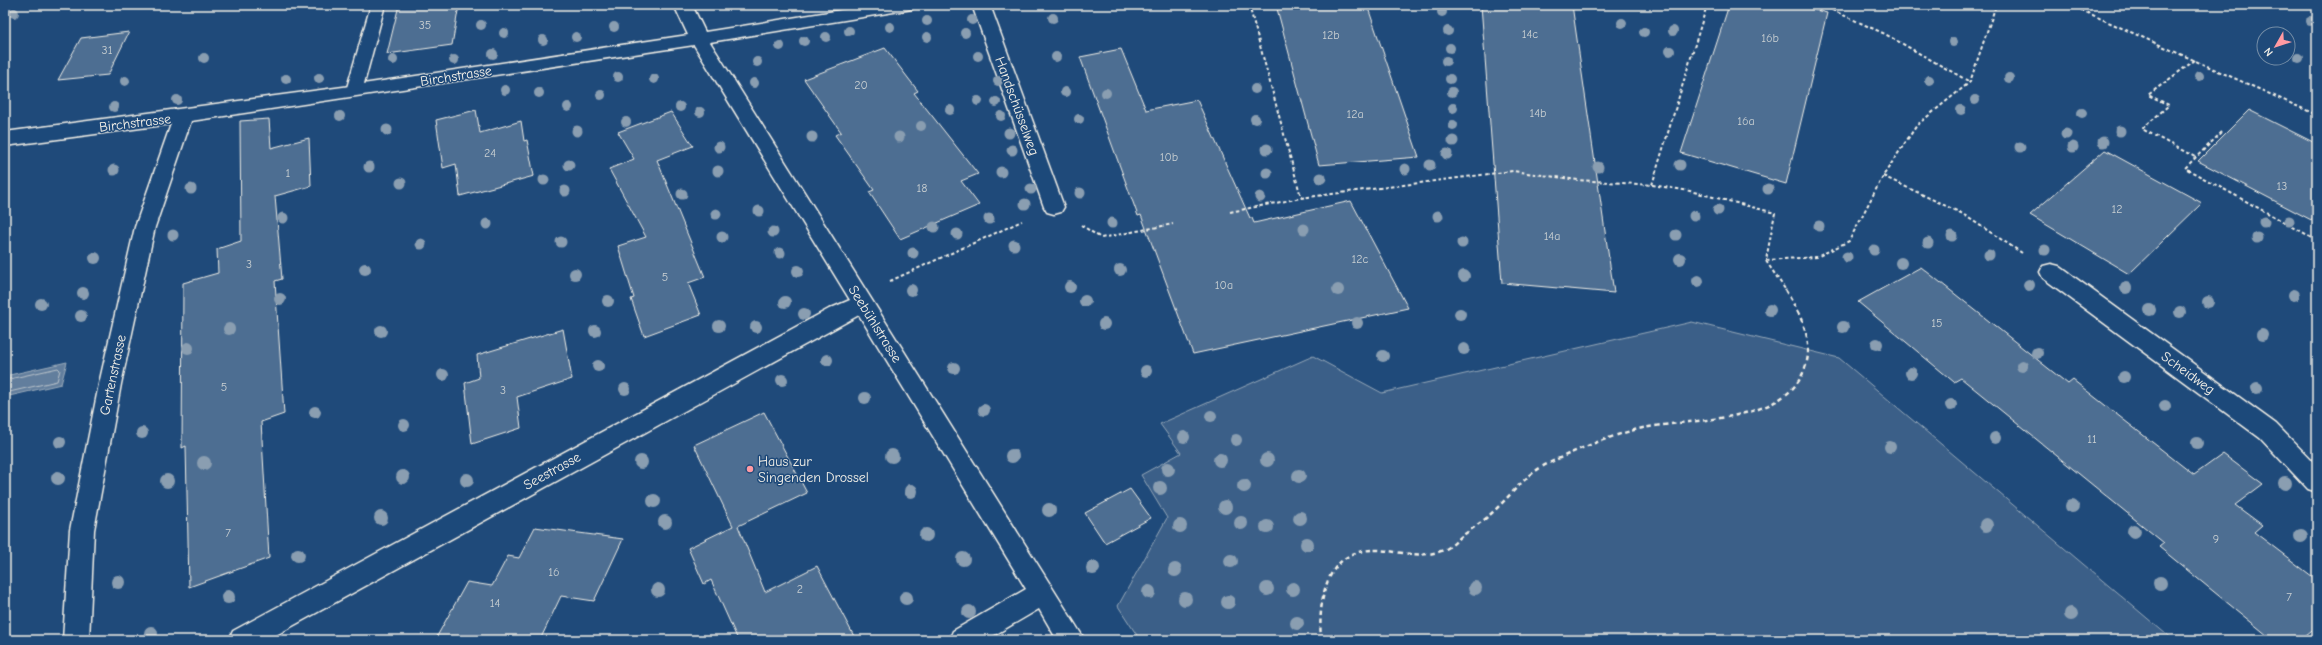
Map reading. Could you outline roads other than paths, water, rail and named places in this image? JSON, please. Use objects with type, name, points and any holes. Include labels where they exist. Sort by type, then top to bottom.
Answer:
[{"type":"street","name":"Seebühlstrasse","points":[[683,5],[699,39],[1072,640]]},
{"type":"street","name":"Birchstrasse","points":[[5,139],[183,117],[699,39],[906,5]]},
{"type":"street","name":"Handschüsselweg","points":[[981,5],[1054,207]]},
{"type":"street","name":"Gartenstrasse","points":[[76,640],[82,530],[110,384],[145,227],[183,117]]},
{"type":"street","name":"Scheidweg","points":[[2051,272],[2268,431],[2317,482]]},
{"type":"street","name":"Seestrasse","points":[[242,640],[837,315],[860,300]]},
{"type":"street","points":[[962,640],[1043,593]]},
{"type":"lane","points":[[354,91],[378,5]]},
{"type":"water","points":[[67,362],[61,384],[5,397],[5,376]]},
{"type":"place","name":"Haus zur Singenden Drossel","points":[[750,469]]}]
